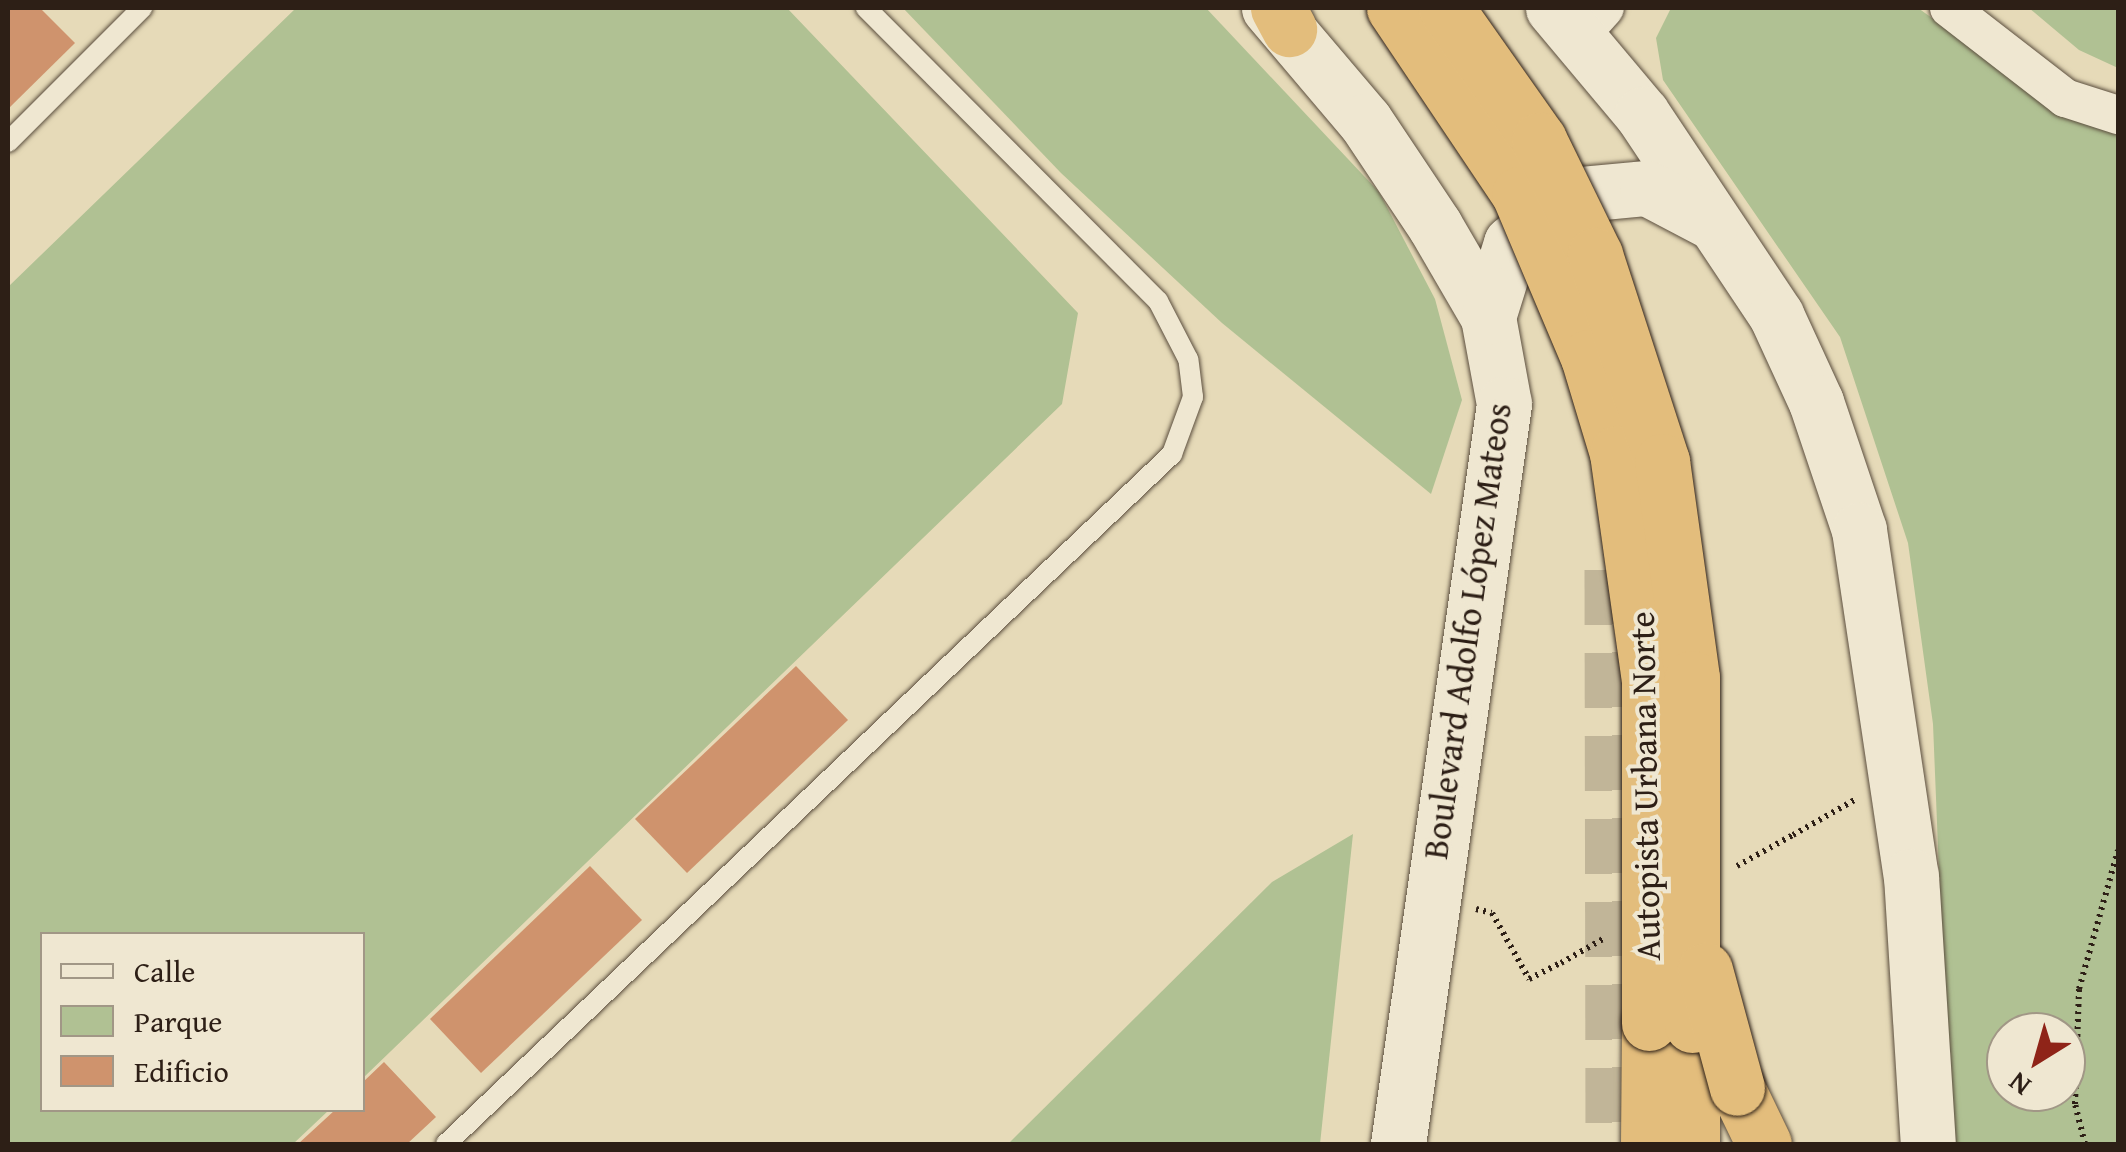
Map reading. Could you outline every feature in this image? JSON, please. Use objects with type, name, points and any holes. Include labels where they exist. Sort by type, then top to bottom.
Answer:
[{"type":"highway","name":"Autopista Urbana Norte","points":[[1394,8],[1519,194],[1588,357],[1620,468],[1649,681],[1648,1144]]},
{"type":"highway","name":"Autopista Urbana Norte","points":[[1446,8],[1539,140],[1587,239],[1632,353],[1662,462],[1692,678],[1692,1144]]},
{"type":"highway","points":[[1692,923],[1736,1088],[1764,1144]]},
{"type":"main road","name":"Boulevard Adolfo López Mateos","points":[[1278,14],[1365,121],[1488,317],[1504,404],[1428,896],[1397,1142]]},
{"type":"main road","points":[[1579,18],[1730,242],[1816,402],[1860,530],[1911,876],[1928,1144]]},
{"type":"main road","points":[[1488,317],[1510,244],[1571,195],[1621,186],[1659,192],[1694,208],[1730,242]]},
{"type":"main road","points":[[1892,1144],[1890,1016],[1911,876]]},
{"type":"street","points":[[1948,8],[2065,98],[2118,115]]},
{"type":"lane","points":[[8,142],[142,8]]},
{"type":"lane","points":[[446,1144],[1172,454],[1193,397],[1188,359],[1158,300],[866,8]]},
{"type":"path","points":[[1792,835],[1827,817]]},
{"type":"path","points":[[2086,1144],[2074,1104],[2079,989],[2118,850]]},
{"type":"path","points":[[1428,896],[1492,913],[1529,980],[1560,963]]},
{"type":"green space","points":[[296,8],[787,8],[1078,313],[1062,404],[365,1076],[365,932],[40,932],[40,1112],[327,1112],[293,1144],[8,1144],[8,287]]},
{"type":"green space","points":[[903,8],[1206,8],[1379,192],[1435,299],[1462,400],[1431,494],[1222,323],[1061,173]]},
{"type":"green space","points":[[1671,8],[1918,8],[2066,114],[2118,134],[2118,1144],[1950,1144],[1933,724],[1908,543],[1840,337],[1663,80],[1656,38]]},
{"type":"green space","points":[[2029,8],[2118,8],[2118,68],[2079,50]]},
{"type":"green space","points":[[1353,834],[1320,1144],[1008,1144],[1272,882]]},
{"type":"building","points":[[8,8],[40,8],[75,43],[8,109]]},
{"type":"building","points":[[796,666],[848,720],[687,873],[635,819]]},
{"type":"building","points":[[590,866],[642,920],[481,1073],[430,1019]]},
{"type":"building","points":[[384,1062],[436,1117],[407,1144],[298,1144],[333,1112],[365,1112],[365,1080]]},
{"type":"tunnel","points":[[1612,569],[1613,1144]]}]
